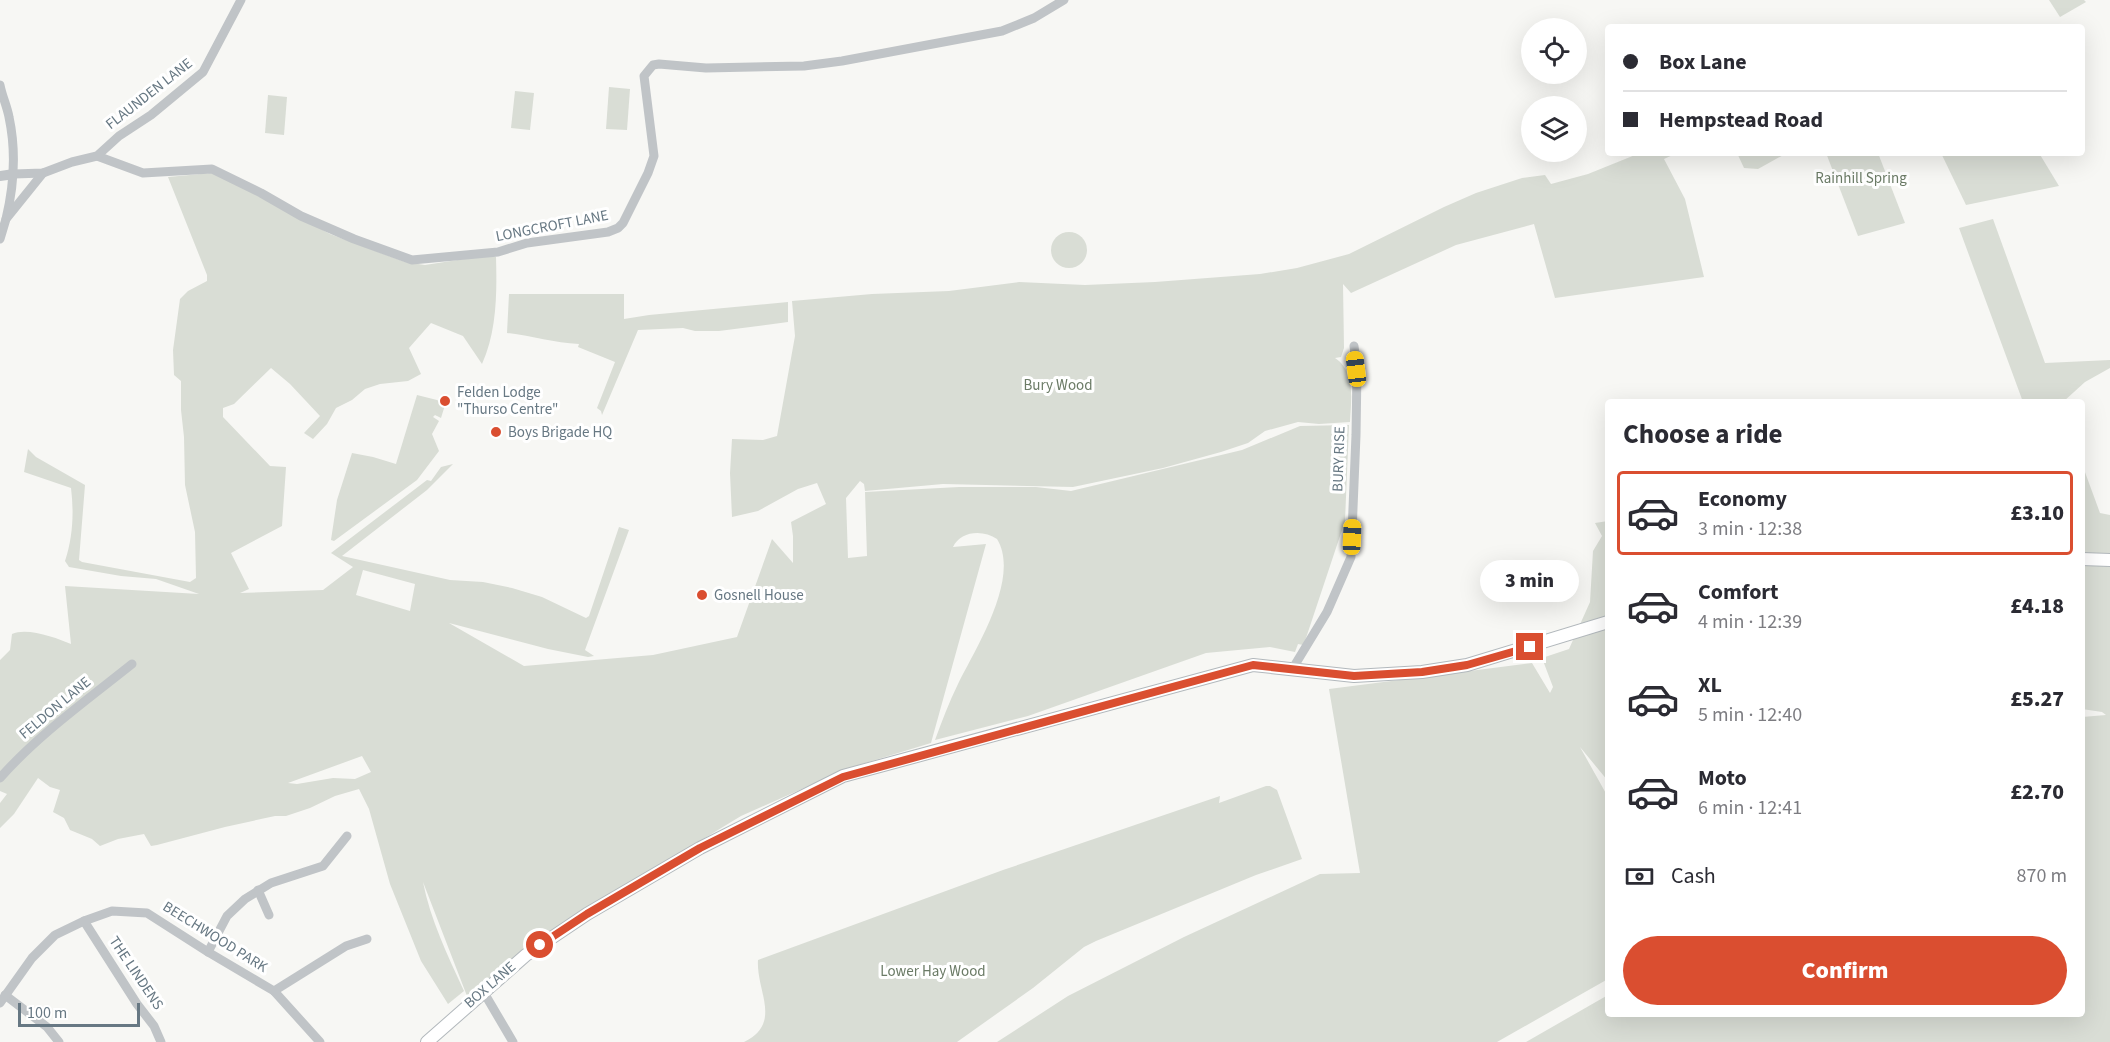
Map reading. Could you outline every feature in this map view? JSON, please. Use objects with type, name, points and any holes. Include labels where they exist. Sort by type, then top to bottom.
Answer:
[{"type":"main road","points":[[2085,559],[2110,560]]},
{"type":"main road","name":"BOX LANE","points":[[427,1042],[526,955],[587,914],[700,848],[843,777],[1253,665],[1354,676],[1422,672],[1467,665],[1605,623]]},
{"type":"street","name":"FLAUNDEN LANE","points":[[43,173],[97,156],[119,136],[151,115],[202,72],[241,0]]},
{"type":"street","name":"LONGCROFT LANE","points":[[97,156],[143,172],[212,169],[311,221],[412,260],[498,252],[527,243],[608,232],[623,223],[654,156],[644,76],[653,65],[706,68],[804,66],[842,61],[1002,32],[1034,18],[1064,0]]},
{"type":"street","points":[[0,85],[9,117],[14,174],[12,197],[0,239]]},
{"type":"street","points":[[0,176],[43,173]]},
{"type":"street","points":[[6,219],[43,173]]},
{"type":"street","name":"BURY RISE","points":[[1293,668],[1327,612],[1351,557],[1356,435],[1354,346]]},
{"type":"street","name":"FELDON LANE","points":[[0,778],[13,763],[132,664]]},
{"type":"street","points":[[208,952],[228,916],[245,899],[271,883],[323,866],[347,836]]},
{"type":"street","points":[[258,890],[269,915]]},
{"type":"street","name":"BEECHWOOD PARK","points":[[3,999],[32,958],[55,935],[112,911],[147,913],[274,991],[320,1042]]},
{"type":"street","name":"THE LINDENS","points":[[84,921],[137,1004],[154,1026],[161,1042]]},
{"type":"street","points":[[274,991],[346,946],[367,939]]},
{"type":"street","points":[[483,991],[513,1042]]},
{"type":"street","points":[[3,999],[48,1027],[59,1042]]},
{"type":"green space","points":[[2049,0],[2084,0],[2086,2],[2060,17]]},
{"type":"green space","points":[[609,87],[630,89],[627,130],[606,129]]},
{"type":"green space","points":[[515,91],[534,93],[530,130],[511,128]]},
{"type":"green space","points":[[268,95],[287,97],[284,135],[265,133]]},
{"type":"green space","name":"Bury Wood","points":[[1633,156],[1670,156],[1664,159],[1685,199],[1704,277],[1555,298],[1534,224],[1456,245],[1351,293],[1343,284],[1344,348],[1341,357],[1335,358],[1346,371],[1351,387],[1350,422],[1319,424],[1298,422],[1265,431],[1248,443],[1221,452],[1163,468],[1073,487],[943,484],[865,491],[864,484],[860,481],[846,498],[848,558],[867,556],[865,492],[959,487],[1036,487],[1071,491],[1242,450],[1300,426],[1349,425],[1345,521],[1306,638],[1303,645],[1298,644],[1295,652],[1270,647],[1206,653],[1028,716],[935,740],[1000,593],[1003,555],[997,539],[979,533],[966,535],[953,547],[986,544],[931,743],[849,768],[741,816],[542,937],[467,996],[423,882],[435,924],[464,991],[448,1004],[421,961],[390,884],[369,809],[359,789],[286,816],[275,816],[225,827],[157,845],[151,846],[144,834],[118,839],[100,846],[92,839],[70,830],[64,818],[53,812],[60,790],[50,787],[38,778],[14,814],[0,828],[0,803],[7,794],[0,791],[0,660],[10,650],[12,634],[34,633],[71,644],[65,586],[199,594],[156,579],[121,576],[69,567],[65,561],[72,524],[71,488],[24,472],[28,449],[36,457],[85,485],[79,560],[82,562],[190,582],[196,578],[195,532],[185,485],[181,381],[174,375],[173,350],[180,299],[188,291],[207,281],[207,275],[168,177],[212,173],[240,185],[330,234],[405,262],[425,265],[490,255],[496,257],[496,298],[493,325],[482,364],[463,336],[431,323],[409,348],[421,374],[408,381],[380,384],[365,389],[352,400],[336,408],[327,424],[313,439],[304,433],[320,416],[290,384],[271,368],[234,404],[223,408],[223,417],[270,466],[286,467],[282,526],[231,553],[249,589],[240,593],[323,590],[353,567],[331,553],[427,480],[431,481],[441,467],[453,464],[427,490],[342,556],[450,580],[483,582],[512,588],[542,597],[586,618],[589,616],[619,527],[629,530],[585,650],[594,656],[588,657],[548,649],[449,623],[524,666],[653,655],[737,637],[772,539],[793,563],[791,522],[826,504],[817,483],[798,489],[758,511],[732,517],[730,473],[732,439],[763,440],[777,436],[795,336],[792,301],[872,294],[949,291],[1019,282],[1085,285],[1260,274],[1297,268],[1349,254],[1444,207],[1476,193],[1522,178],[1545,175],[1551,184],[1588,174]],"holes":[[[363,570],[415,584],[410,611],[356,595]],[[362,756],[371,772],[355,779],[333,778],[297,784],[288,783]]]},
{"type":"green space","name":"Rainhill Spring","points":[[1738,156],[1782,156],[1758,169],[1744,168]]},
{"type":"green space","name":"Rainhill Spring","points":[[1827,156],[1879,156],[1905,223],[1858,236]]},
{"type":"green space","points":[[1942,156],[2041,156],[2059,186],[1966,205]]},
{"type":"green space","points":[[1993,219],[2045,363],[2110,360],[2110,368],[2085,382],[2066,399],[2022,399],[1959,228]]},
{"type":"green space","points":[[1069,232],[1082,237],[1087,250],[1082,263],[1069,268],[1056,263],[1051,250],[1056,237]]},
{"type":"green space","points":[[509,294],[624,294],[624,319],[788,302],[788,322],[719,331],[695,331],[683,328],[638,330],[602,415],[597,408],[615,362],[578,347],[579,344],[507,333]]},
{"type":"green space","points":[[417,395],[437,400],[445,405],[441,418],[435,415],[433,417],[439,421],[432,434],[439,451],[417,480],[334,541],[331,540],[337,500],[352,453],[396,464]]},
{"type":"green space","points":[[2085,472],[2100,513],[2110,515],[2110,1042],[1526,1042],[1605,997],[1605,1017],[2085,1017],[2085,717],[2106,715],[2102,712],[2085,709]]},
{"type":"green space","points":[[1605,521],[1605,777],[1580,747],[1605,792],[1605,981],[1497,1042],[997,1042],[1068,996],[1184,937],[1320,874],[1360,873],[1329,689],[1532,663],[1550,693],[1553,687],[1542,658],[1569,649],[1590,602],[1593,551],[1602,536],[1595,523]]},
{"type":"green space","name":"Lower Hay Wood","points":[[1266,786],[1277,790],[1302,859],[1256,875],[1084,947],[1033,988],[957,1042],[744,1042],[756,1034],[765,1016],[758,960],[1003,870],[1220,796],[1219,803]]},
{"type":"place","name":"Felden Lodge \"Thurso Centre\"","points":[[445,401]]},
{"type":"place","name":"Boys Brigade HQ","points":[[496,432]]},
{"type":"place","name":"Gosnell House","points":[[702,595]]},
{"type":"route","points":[[540,945],[587,914],[700,848],[843,777],[1253,665],[1354,676],[1422,672],[1467,665],[1530,647]]}]
